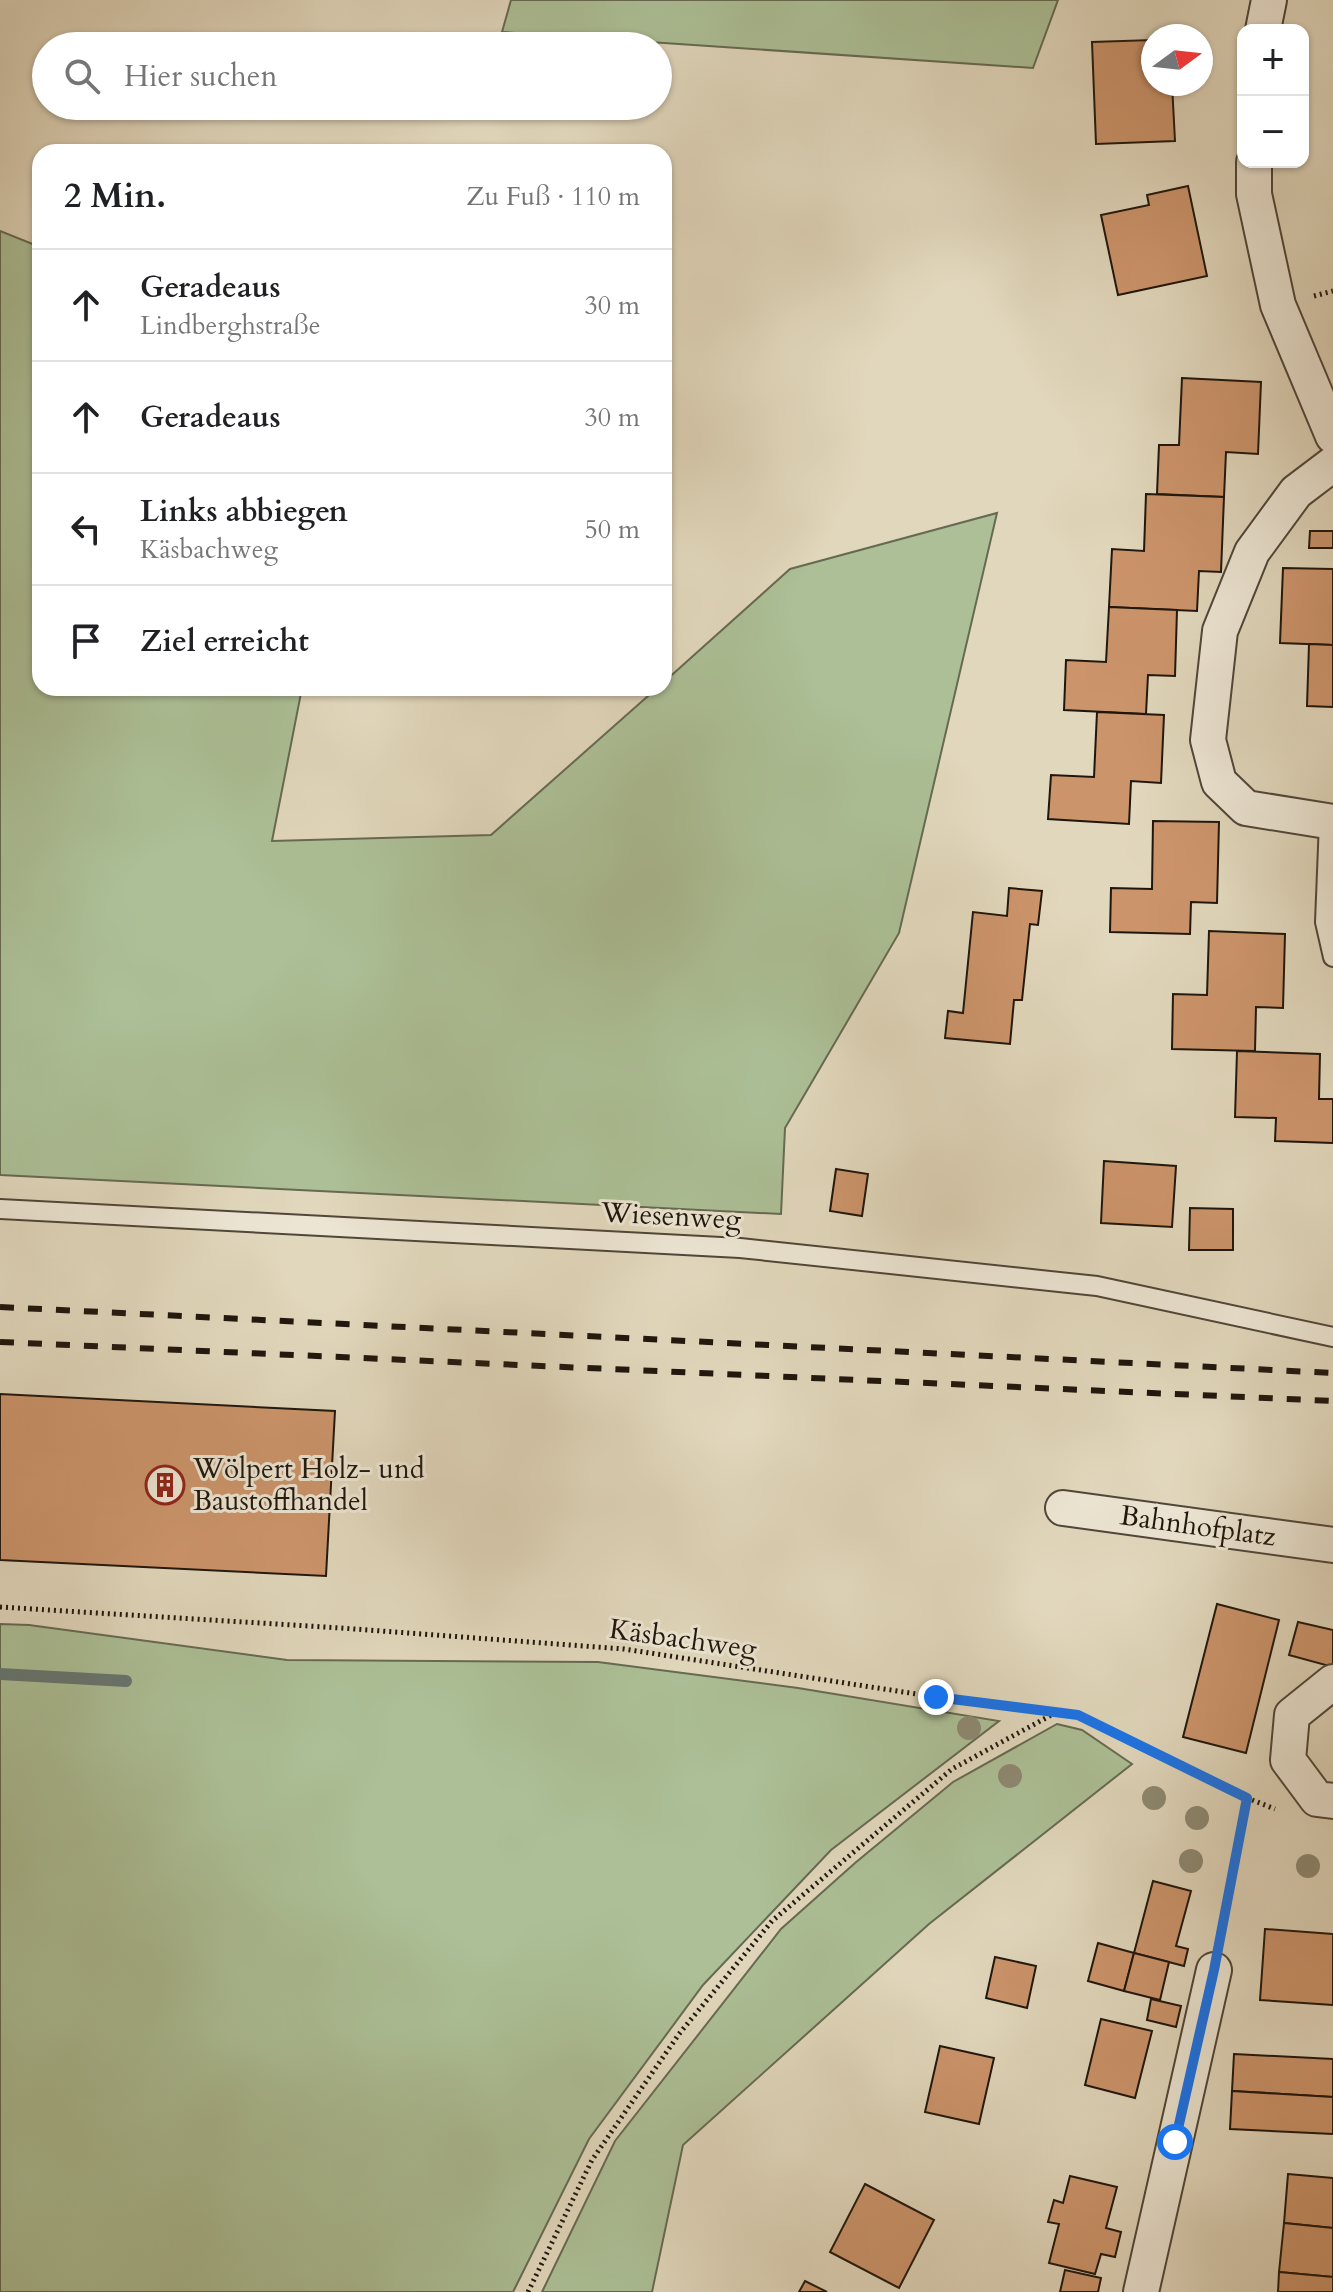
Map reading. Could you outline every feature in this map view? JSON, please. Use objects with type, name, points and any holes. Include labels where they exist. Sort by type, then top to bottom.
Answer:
[{"type":"street","points":[[1264,24],[1269,0]]},
{"type":"street","points":[[1254,168],[1254,194],[1278,305],[1333,436]]},
{"type":"street","points":[[1331,822],[1246,808],[1219,782],[1208,740],[1220,631],[1252,552],[1296,492],[1333,464]]},
{"type":"street","name":"Bahnhofplatz","points":[[1063,1508],[1333,1545]]},
{"type":"street","points":[[1333,1682],[1292,1715],[1288,1760],[1317,1799],[1333,1801]]},
{"type":"street","points":[[1141,2292],[1214,1970]]},
{"type":"lane","points":[[1331,822],[1325,922],[1333,957]]},
{"type":"lane","name":"Wiesenweg","points":[[0,1209],[740,1248],[1097,1286],[1333,1337]]},
{"type":"path","name":"Käsbachweg","points":[[0,1607],[624,1649],[921,1695],[1078,1715],[1247,1798],[1276,1809]]},
{"type":"path","points":[[528,2292],[592,2160],[679,2034],[772,1921],[952,1769],[1056,1712]]},
{"type":"path","points":[[1214,1970],[1247,1798]]},
{"type":"green space","points":[[511,0],[1058,0],[1033,68],[672,44],[672,32],[502,32]]},
{"type":"green space","points":[[0,231],[32,244],[32,696],[300,696],[272,841],[491,835],[648,696],[672,696],[672,675],[790,569],[997,513],[899,933],[785,1128],[781,1214],[0,1175]]},
{"type":"green space","points":[[0,1624],[29,1625],[287,1660],[598,1662],[798,1688],[999,1721],[831,1850],[703,1985],[589,2139],[513,2292],[0,2292]]},
{"type":"green space","points":[[1057,1724],[1082,1730],[1132,1764],[929,1924],[683,2145],[652,2292],[542,2292],[615,2141],[781,1929],[953,1782]]},
{"type":"building","points":[[1141,40],[1141,96],[1173,96],[1175,141],[1096,144],[1092,42]]},
{"type":"building","points":[[1188,186],[1207,276],[1118,295],[1101,215],[1149,205],[1147,195]]},
{"type":"building","points":[[1182,378],[1261,382],[1258,454],[1226,452],[1224,497],[1157,494],[1159,445],[1179,445]]},
{"type":"building","points":[[1146,494],[1224,497],[1221,572],[1199,571],[1197,611],[1109,607],[1112,549],[1144,551]]},
{"type":"building","points":[[1310,531],[1333,531],[1333,548],[1309,548]]},
{"type":"building","points":[[1283,568],[1333,569],[1333,645],[1280,643]]},
{"type":"building","points":[[1109,607],[1177,610],[1175,676],[1148,675],[1146,714],[1064,710],[1066,660],[1106,662]]},
{"type":"building","points":[[1309,644],[1333,645],[1333,707],[1307,706]]},
{"type":"building","points":[[1097,712],[1164,715],[1161,783],[1131,781],[1129,824],[1048,819],[1051,775],[1094,777]]},
{"type":"building","points":[[1153,821],[1219,822],[1217,903],[1191,902],[1190,934],[1110,932],[1111,888],[1152,889]]},
{"type":"building","points":[[1009,888],[1042,891],[1038,925],[1030,924],[1022,1000],[1014,1000],[1010,1044],[945,1038],[948,1011],[963,1013],[973,912],[1007,916]]},
{"type":"building","points":[[1209,931],[1285,934],[1283,1008],[1256,1007],[1255,1051],[1172,1049],[1173,994],[1207,995]]},
{"type":"building","points":[[1237,1051],[1320,1054],[1319,1099],[1333,1099],[1333,1143],[1275,1141],[1276,1118],[1235,1117]]},
{"type":"building","points":[[1104,1161],[1176,1166],[1172,1227],[1101,1223]]},
{"type":"building","points":[[836,1169],[868,1174],[862,1216],[830,1211]]},
{"type":"building","points":[[1190,1208],[1233,1209],[1233,1250],[1189,1250]]},
{"type":"building","name":"Wölpert Holz- und Baustoffhandel","points":[[0,1394],[335,1411],[326,1576],[0,1560]]},
{"type":"building","points":[[1217,1604],[1279,1620],[1246,1753],[1183,1737]]},
{"type":"building","points":[[1298,1622],[1333,1630],[1333,1667],[1289,1655]]},
{"type":"building","points":[[1153,1881],[1191,1891],[1176,1946],[1188,1949],[1184,1966],[1134,1953]]},
{"type":"building","points":[[1265,1929],[1333,1934],[1333,2005],[1260,2000]]},
{"type":"building","points":[[1098,1943],[1134,1953],[1124,1991],[1088,1981]]},
{"type":"building","points":[[1134,1953],[1169,1962],[1160,2000],[1124,1991]]},
{"type":"building","points":[[995,1957],[1036,1966],[1027,2008],[986,1998]]},
{"type":"building","points":[[1151,1999],[1181,2006],[1176,2027],[1147,2020]]},
{"type":"building","points":[[1101,2019],[1152,2031],[1135,2098],[1085,2085]]},
{"type":"building","points":[[940,2046],[994,2058],[979,2124],[925,2112]]},
{"type":"building","points":[[1234,2054],[1333,2059],[1333,2097],[1232,2091]]},
{"type":"building","points":[[1232,2091],[1333,2097],[1333,2134],[1230,2129]]},
{"type":"building","points":[[1288,2174],[1333,2178],[1333,2228],[1284,2223]]},
{"type":"building","points":[[1070,2176],[1117,2187],[1106,2228],[1121,2232],[1115,2257],[1101,2254],[1095,2274],[1049,2263],[1059,2224],[1048,2222],[1054,2200],[1063,2203]]},
{"type":"building","points":[[865,2184],[934,2220],[899,2288],[830,2252]]},
{"type":"building","points":[[1284,2223],[1333,2228],[1333,2277],[1279,2272]]},
{"type":"building","points":[[1065,2270],[1101,2278],[1098,2292],[1060,2292]]},
{"type":"building","points":[[1279,2272],[1333,2277],[1333,2292],[1278,2292]]},
{"type":"building","points":[[805,2281],[827,2292],[799,2292]]},
{"type":"waterway","points":[[0,1674],[126,1681]]},
{"type":"railway","points":[[0,1307],[1333,1373]]},
{"type":"railway","points":[[0,1342],[1333,1401]]},
{"type":"place","name":"Wölpert Holz- und Baustoffhandel","points":[[165,1485]]},
{"type":"route","points":[[936,1697],[1078,1715],[1247,1798],[1214,1970],[1175,2142]]}]
